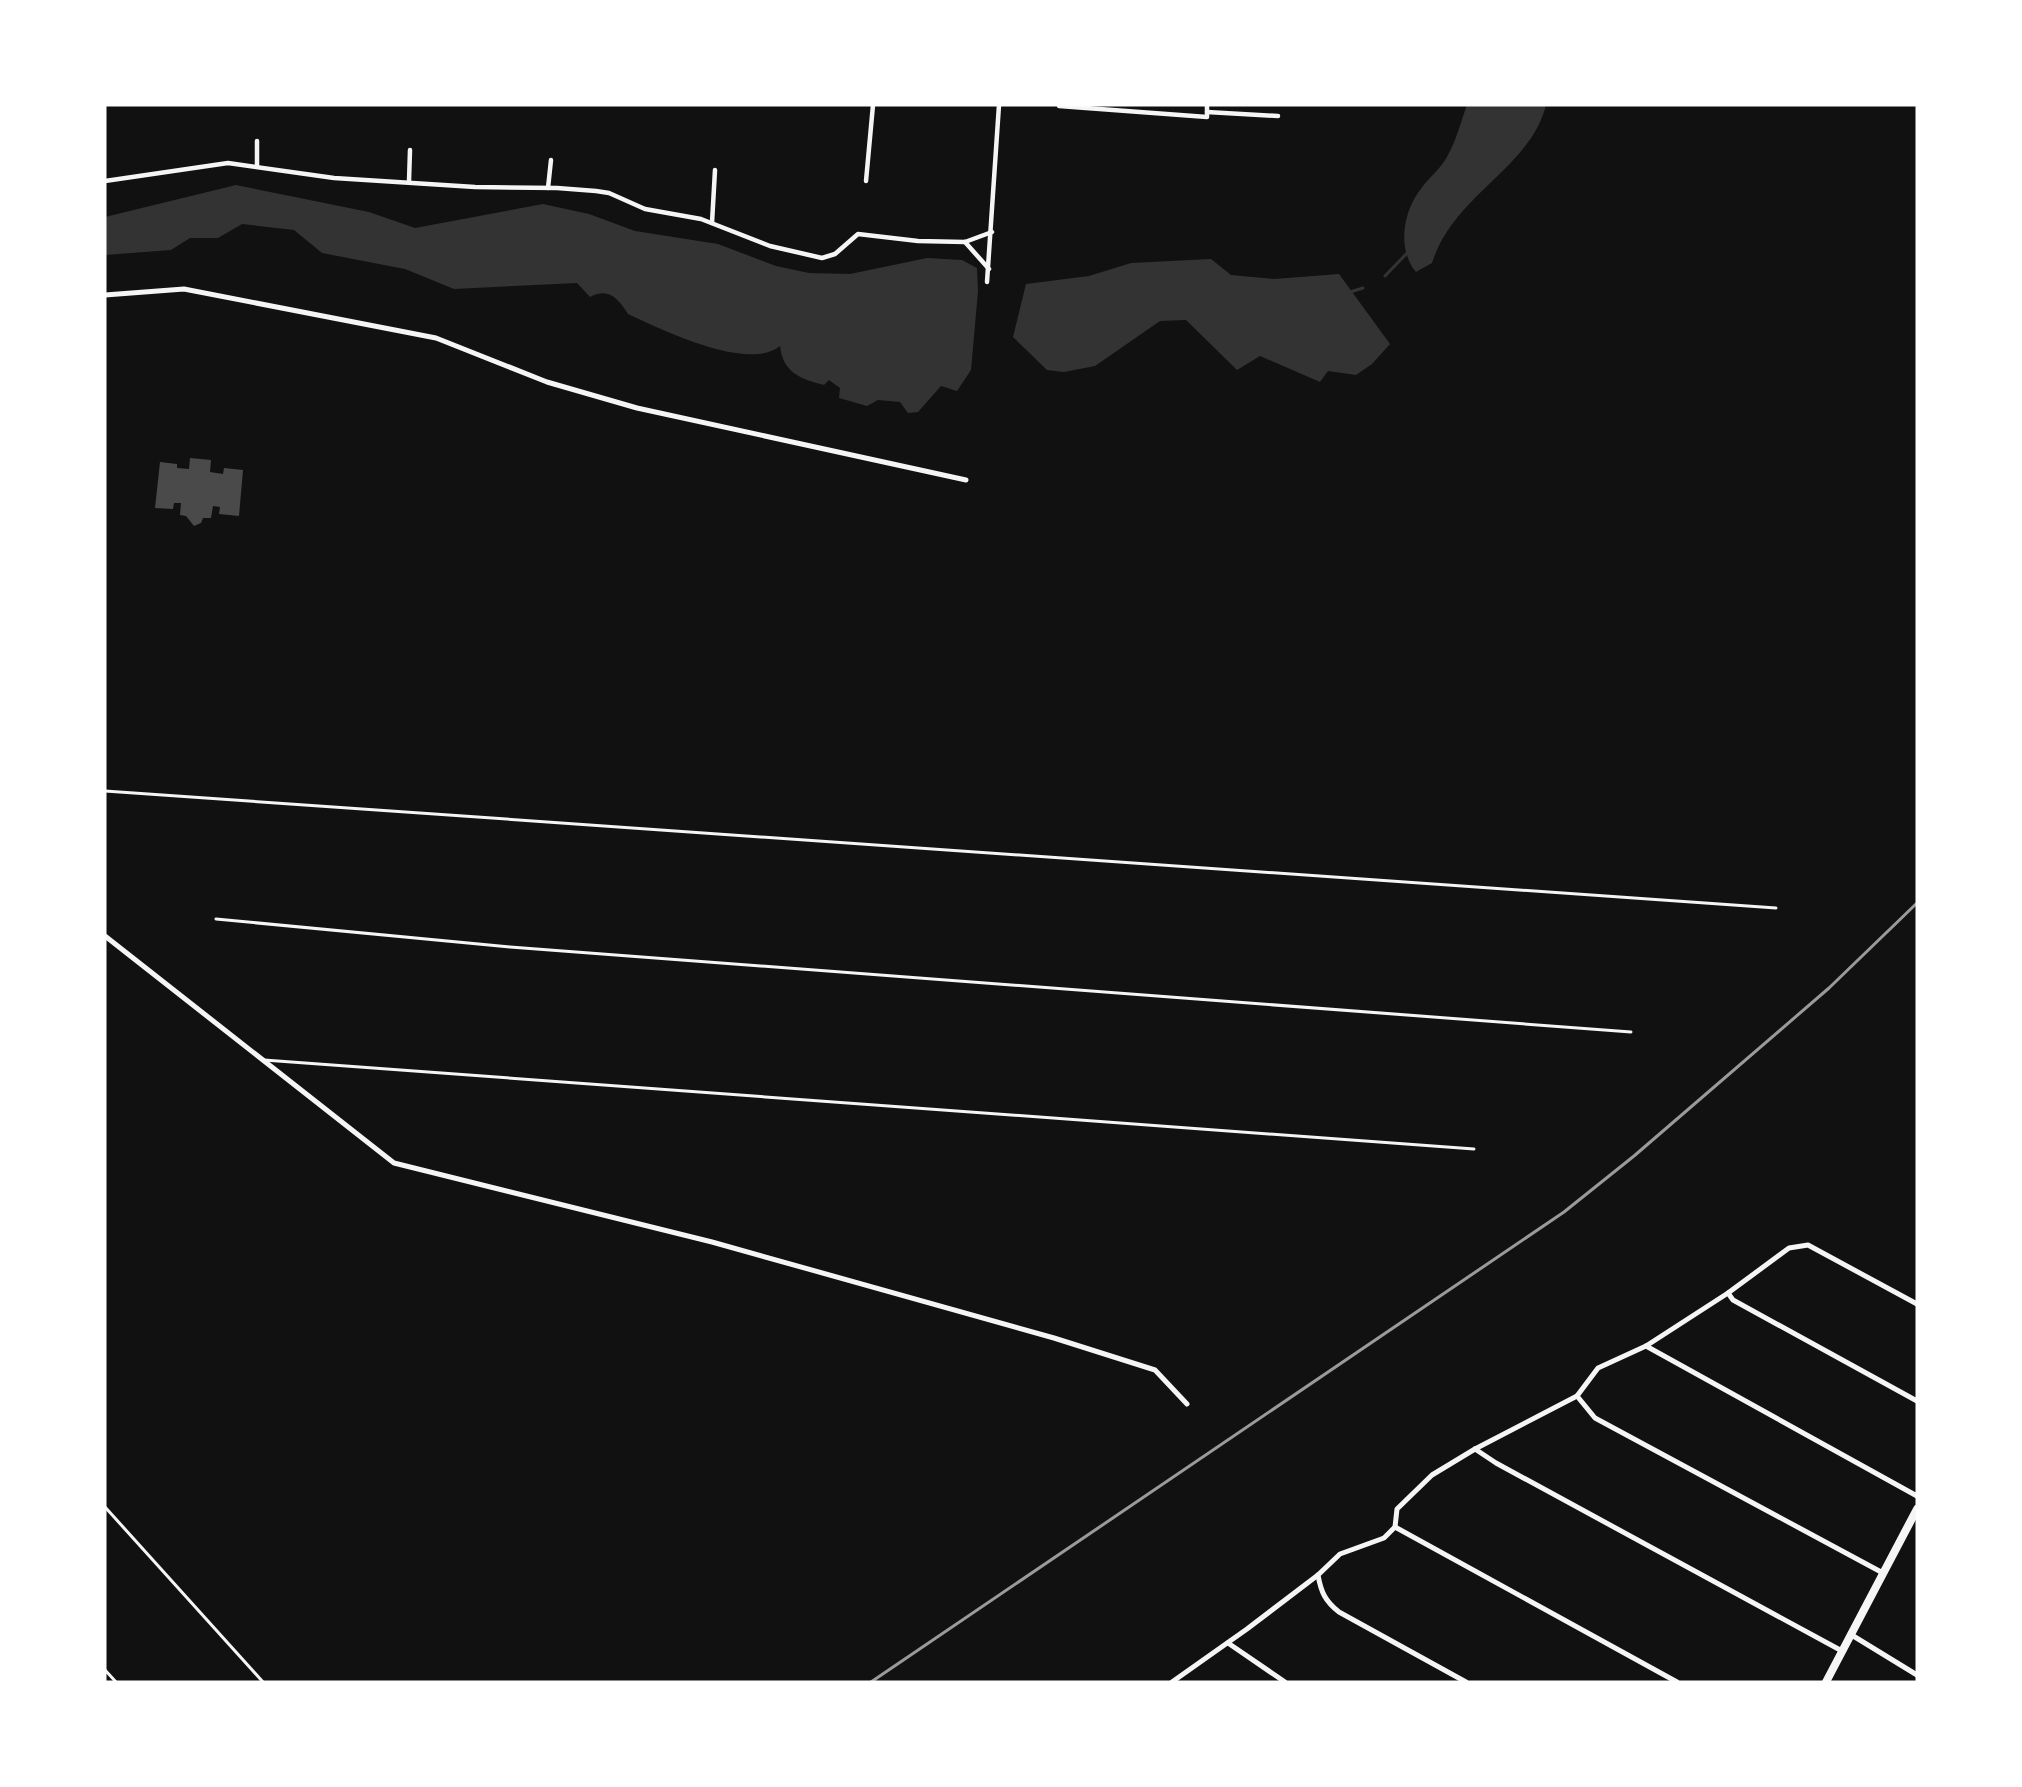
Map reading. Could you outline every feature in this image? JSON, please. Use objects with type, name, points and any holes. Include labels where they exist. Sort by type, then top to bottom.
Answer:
[{"type":"main road","points":[[1826,1682],[1917,1509]]},
{"type":"street","points":[[866,182],[873,105]]},
{"type":"street","points":[[987,282],[999,105]]},
{"type":"street","points":[[1059,106],[1207,117],[1207,105]]},
{"type":"street","points":[[1207,112],[1278,116]]},
{"type":"street","points":[[257,141],[257,166]]},
{"type":"street","points":[[409,181],[410,150]]},
{"type":"street","points":[[548,188],[551,160]]},
{"type":"street","points":[[105,181],[206,164],[257,166],[302,175],[475,187],[548,188],[609,193],[645,209],[712,223],[770,246],[822,258],[835,254],[858,234],[918,242],[965,242],[992,232]]},
{"type":"street","points":[[712,223],[715,170]]},
{"type":"street","points":[[965,242],[989,269]]},
{"type":"street","points":[[105,295],[184,289],[436,338],[547,382],[637,408],[966,480]]},
{"type":"street","points":[[105,936],[394,1163],[712,1242],[1054,1338],[1155,1370],[1187,1404]]},
{"type":"street","points":[[1172,1682],[1318,1575],[1340,1554],[1384,1538],[1395,1527],[1398,1509],[1410,1494],[1432,1475],[1475,1449],[1577,1396],[1598,1368],[1646,1346],[1728,1293],[1789,1248],[1808,1245],[1917,1304]]},
{"type":"street","points":[[1728,1293],[1733,1300],[1917,1401]]},
{"type":"street","points":[[1646,1346],[1917,1496]]},
{"type":"street","points":[[1577,1396],[1595,1418],[1883,1573]]},
{"type":"street","points":[[1475,1449],[1496,1463],[1842,1651]]},
{"type":"street","points":[[1395,1527],[1677,1682]]},
{"type":"street","points":[[1318,1575],[1321,1592],[1328,1604],[1339,1612],[1466,1682]]},
{"type":"street","points":[[1850,1634],[1917,1675]]},
{"type":"street","points":[[1228,1643],[1285,1682]]},
{"type":"lane","points":[[105,791],[1776,908]]},
{"type":"lane","points":[[216,919],[510,947],[1630,1032]]},
{"type":"lane","points":[[263,1060],[1474,1149]]},
{"type":"lane","points":[[105,1508],[263,1682]]},
{"type":"lane","points":[[105,1670],[116,1682]]},
{"type":"shaded area","points":[[1467,105],[1546,105],[1525,147],[1457,218],[1443,239],[1432,263],[1416,272],[1406,253],[1404,231],[1406,220],[1414,199],[1446,158]]},
{"type":"shaded area","points":[[236,185],[369,212],[415,228],[543,204],[589,214],[635,231],[718,244],[776,266],[809,273],[850,274],[927,258],[962,260],[977,268],[978,291],[971,370],[957,391],[941,386],[918,412],[908,413],[900,402],[878,400],[867,406],[839,398],[840,388],[829,380],[824,385],[801,377],[789,369],[780,346],[766,353],[748,354],[727,352],[705,346],[628,314],[612,296],[602,293],[590,297],[577,283],[454,289],[405,269],[322,253],[294,230],[242,224],[218,238],[190,238],[171,250],[105,255],[105,217]]},
{"type":"shaded area","points":[[1211,259],[1231,275],[1274,279],[1339,274],[1390,344],[1372,364],[1356,375],[1328,371],[1320,382],[1260,356],[1237,370],[1186,320],[1160,321],[1095,366],[1064,372],[1047,370],[1013,337],[1026,284],[1089,276],[1131,263]]},
{"type":"building","points":[[190,458],[211,460],[210,472],[223,474],[224,468],[243,470],[239,516],[219,514],[220,507],[213,506],[211,518],[203,518],[201,523],[194,526],[186,516],[180,515],[181,503],[174,503],[173,509],[155,508],[160,462],[177,464],[177,468],[189,469]]},
{"type":"waterway","points":[[1385,276],[1409,251]]},
{"type":"waterway","points":[[1350,292],[1363,288]]},
{"type":"railway","points":[[871,1682],[1564,1212],[1634,1156],[1829,988],[1917,903]]}]
